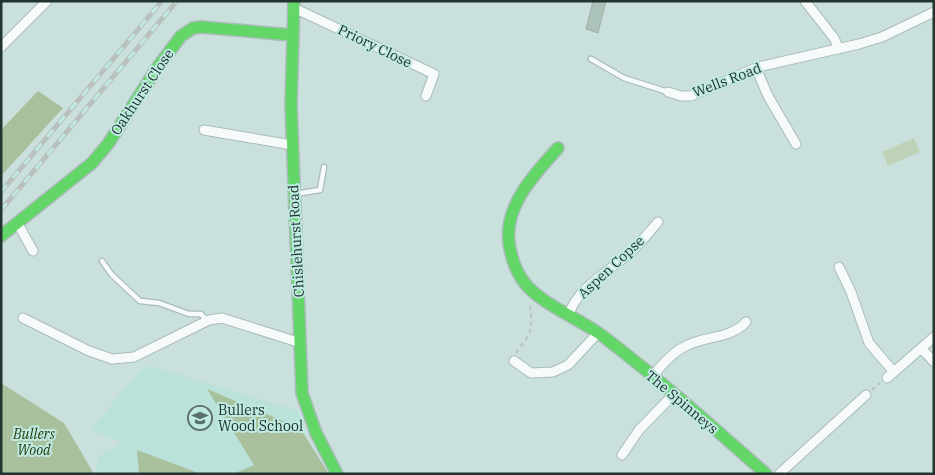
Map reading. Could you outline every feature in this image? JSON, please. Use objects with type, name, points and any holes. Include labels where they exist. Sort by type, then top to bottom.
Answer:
[{"type":"street","points":[[805,1],[834,38],[839,49]]},
{"type":"street","points":[[1,47],[42,3]]},
{"type":"street","name":"Chislehurst Road","points":[[294,4],[292,34],[292,145],[302,393],[316,433],[337,474]]},
{"type":"street","name":"Priory Close","points":[[294,4],[434,74],[426,96]]},
{"type":"street","name":"Wells Road","points":[[668,92],[681,96],[691,96],[756,68],[882,37],[934,12]]},
{"type":"street","name":"Oakhurst Close","points":[[1,236],[92,163],[108,144],[157,68],[186,31],[200,28],[292,34]]},
{"type":"street","points":[[756,68],[768,96],[796,144]]},
{"type":"street","points":[[204,130],[292,145]]},
{"type":"street","name":"The Spinneys","points":[[558,148],[519,192],[510,219],[509,243],[517,271],[536,293],[549,304],[569,314],[653,376],[766,474]]},
{"type":"street","name":"Aspen Copse","points":[[569,314],[573,303],[580,294],[632,251],[658,222]]},
{"type":"street","points":[[18,224],[33,251]]},
{"type":"street","points":[[839,267],[851,292],[869,343],[890,375],[934,337]]},
{"type":"street","points":[[23,318],[90,351],[112,359],[134,357],[207,321],[222,318],[301,343]]},
{"type":"street","points":[[653,376],[679,350],[700,340],[738,330],[746,322]]},
{"type":"street","points":[[514,361],[531,373],[553,372],[568,365],[597,334]]},
{"type":"street","points":[[922,348],[934,362]]},
{"type":"street","points":[[622,455],[639,430],[674,394]]},
{"type":"street","points":[[779,474],[866,394]]},
{"type":"lane","name":"Wells Road","points":[[591,59],[624,78],[668,92]]},
{"type":"lane","points":[[294,194],[320,190],[324,167]]},
{"type":"lane","points":[[102,260],[112,275],[140,300],[159,303],[189,314],[201,314],[207,321]]},
{"type":"path","points":[[514,361],[516,352],[528,339],[532,322],[530,302],[536,293]]},
{"type":"path","points":[[866,394],[890,375]]},
{"type":"shaded area","points":[[914,138],[920,152],[888,166],[882,152]]},
{"type":"shaded area","name":"Bullers Wood School","points":[[151,366],[298,411],[307,438],[325,474],[126,474],[123,472],[100,474],[96,468],[99,457],[104,452],[118,446],[121,441],[90,430],[142,369]]},
{"type":"green space","points":[[38,91],[63,108],[1,176],[1,130]]},
{"type":"green space","name":"Bullers Wood","points":[[1,383],[64,423],[94,474],[1,474]]},
{"type":"green space","points":[[207,389],[300,428],[329,474],[233,474],[254,465]]},
{"type":"green space","points":[[137,450],[201,474],[139,474]]},
{"type":"building","points":[[593,1],[606,1],[598,33],[586,29]]},
{"type":"railway","points":[[1,192],[162,1]]},
{"type":"railway","points":[[1,210],[177,1]]},
{"type":"traffic: fast","points":[[294,1],[291,104],[302,393],[316,433],[337,474]]},
{"type":"traffic: fast","points":[[1,236],[92,163],[108,144],[157,68],[181,36],[193,28],[201,27],[292,35]]},
{"type":"traffic: fast","points":[[558,148],[520,196],[510,223],[511,253],[515,267],[522,279],[528,287],[545,301],[595,331],[625,353],[766,474]]},
{"type":"place","name":"Bullers Wood School","points":[[200,418]]}]
